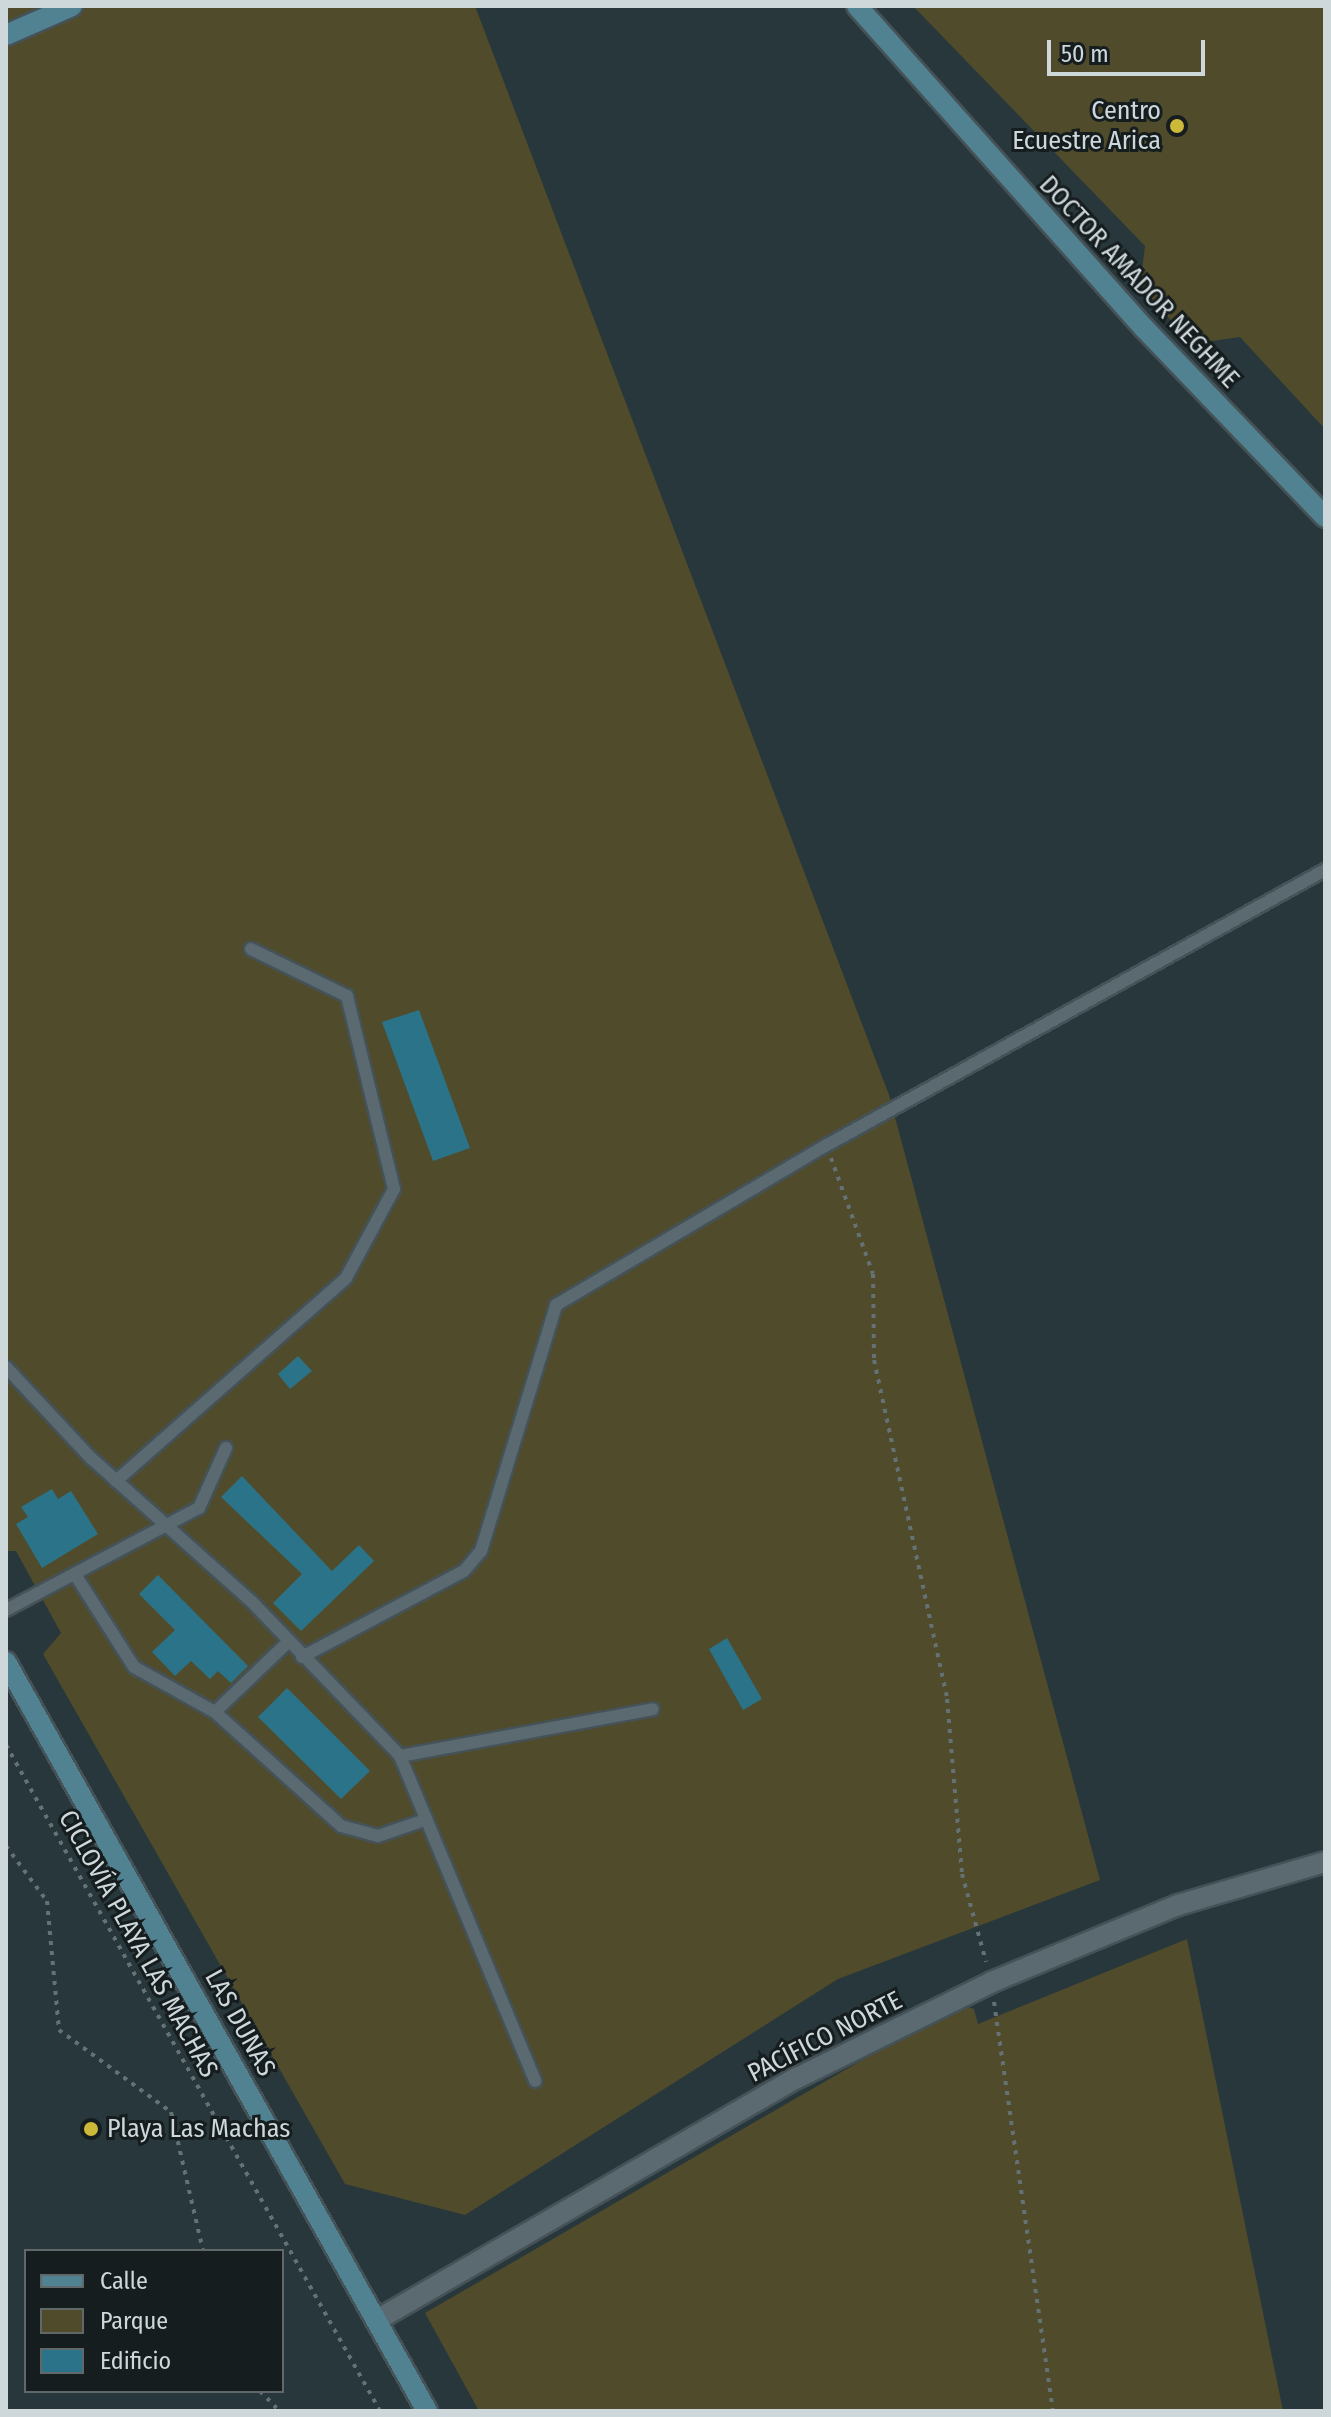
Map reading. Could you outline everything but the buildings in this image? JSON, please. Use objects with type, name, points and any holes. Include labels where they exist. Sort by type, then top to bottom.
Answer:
[{"type":"main road","points":[[6,35],[72,6]]},
{"type":"main road","name":"DOCTOR AMADOR NEGHME","points":[[857,6],[1144,328],[1325,517]]},
{"type":"main road","name":"LAS DUNAS","points":[[6,1662],[427,2411]]},
{"type":"street","name":"PACÍFICO NORTE","points":[[377,2320],[797,2078],[992,1982],[1178,1905],[1325,1862]]},
{"type":"lane","points":[[302,1657],[464,1571],[481,1551],[556,1305],[827,1145],[1325,870]]},
{"type":"lane","points":[[116,1481],[346,1278],[394,1189],[347,996],[251,949]]},
{"type":"lane","points":[[6,1367],[116,1481],[174,1525],[400,1756],[422,1821],[535,2081]]},
{"type":"lane","points":[[6,1610],[174,1525],[199,1508],[226,1448]]},
{"type":"lane","points":[[76,1576],[134,1667],[215,1712],[341,1826],[378,1836],[422,1821]]},
{"type":"lane","points":[[215,1712],[288,1642]]},
{"type":"lane","points":[[400,1756],[653,1709]]},
{"type":"path","points":[[827,1145],[873,1274],[874,1360],[947,1699],[962,1874],[992,1982],[1053,2411]]},
{"type":"path","name":"CICLOVÍA PLAYA LAS MACHAS","points":[[6,1745],[380,2411]]},
{"type":"path","points":[[6,1846],[47,1901],[59,2030],[171,2112],[203,2249]]},
{"type":"path","points":[[262,2393],[279,2411]]},
{"type":"green space","points":[[6,6],[475,6],[889,1095],[1100,1880],[838,1979],[465,2215],[345,2184],[43,1654],[61,1633],[16,1551],[6,1551]]},
{"type":"green space","name":"Centro Ecuestre Arica","points":[[913,6],[1325,6],[1325,429],[1240,337],[1192,344],[1140,285],[1145,246]]},
{"type":"green space","points":[[1187,1939],[1283,2411],[479,2411],[425,2313],[959,2004],[974,2009],[978,2024]]},
{"type":"place","name":"Centro Ecuestre Arica","points":[[1177,126]]},
{"type":"place","name":"Playa Las Machas","points":[[91,2129]]}]
